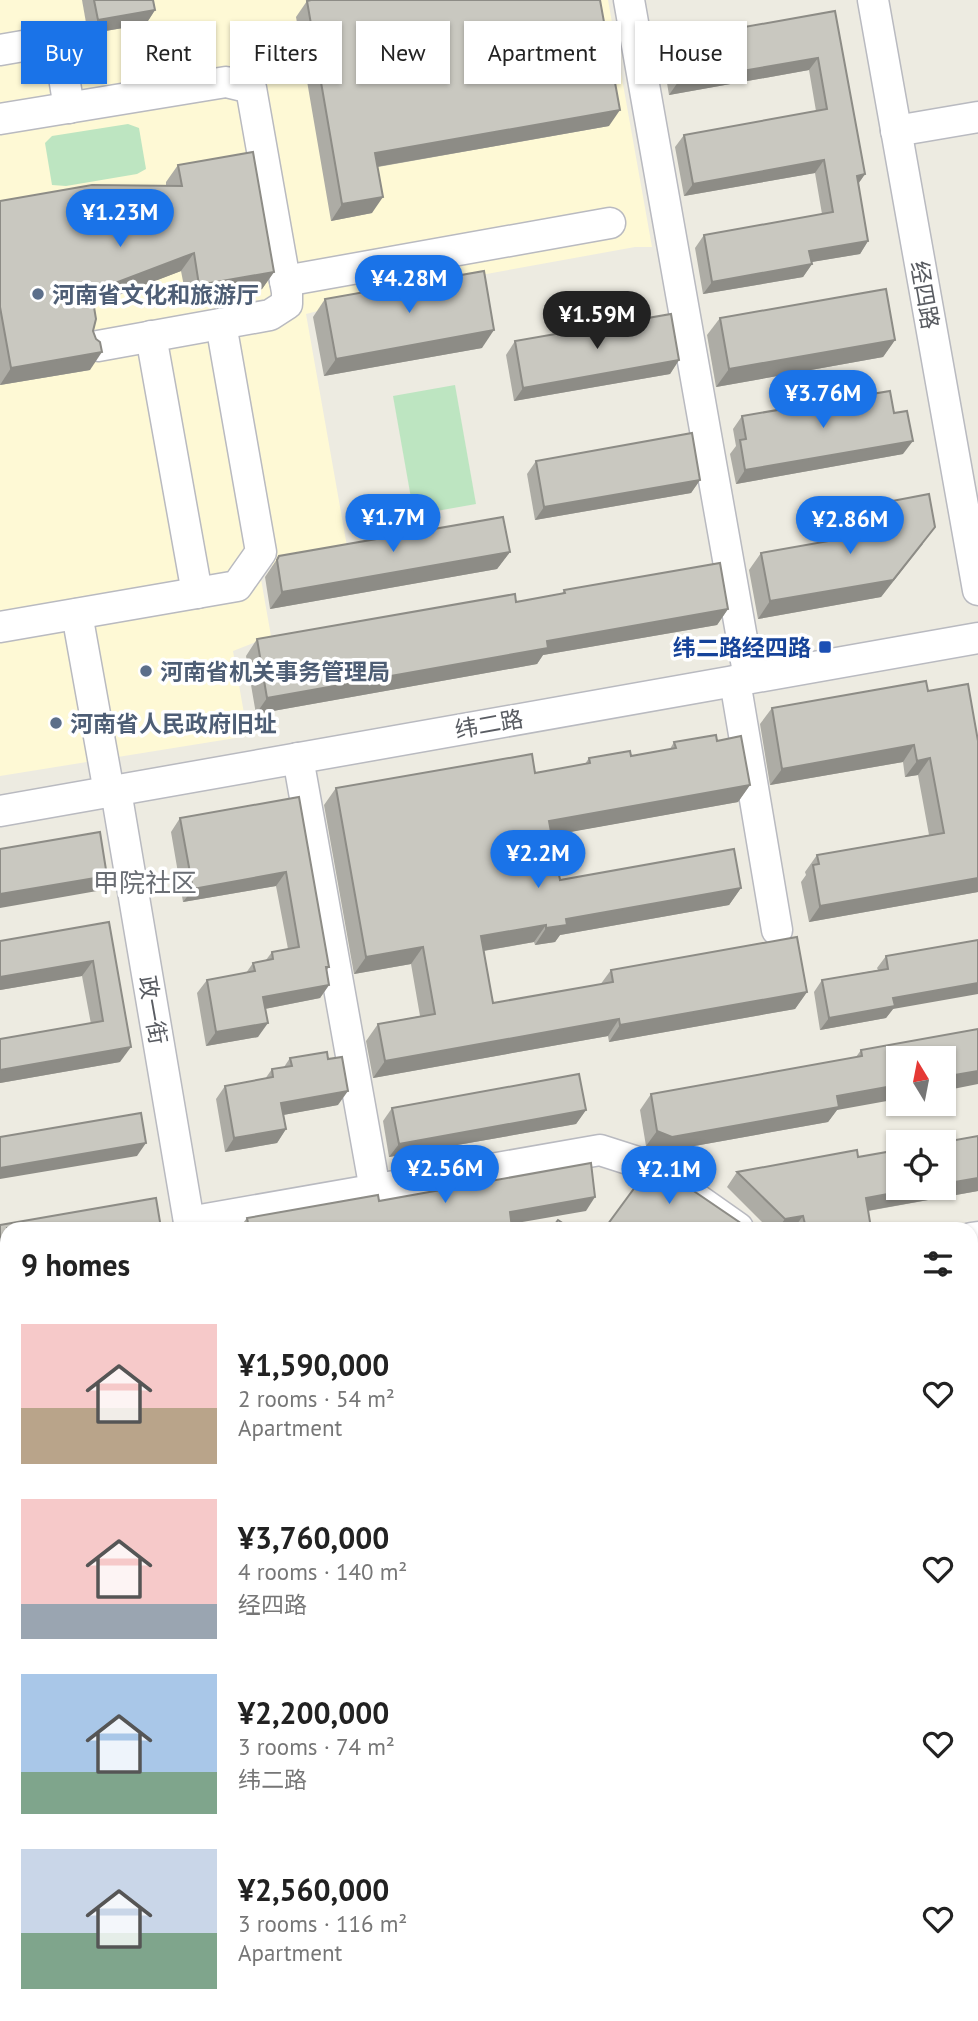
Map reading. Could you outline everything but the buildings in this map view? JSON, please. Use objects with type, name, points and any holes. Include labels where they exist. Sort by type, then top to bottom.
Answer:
[{"type":"street","points":[[629,0],[742,680],[777,930]]},
{"type":"street","name":"经四路","points":[[873,0],[978,590]]},
{"type":"street","points":[[0,50],[58,40],[69,108]]},
{"type":"street","points":[[0,119],[226,82],[251,88],[287,304],[270,316],[99,346]]},
{"type":"street","points":[[896,131],[978,117]]},
{"type":"street","points":[[285,281],[610,223]]},
{"type":"street","points":[[0,627],[237,586],[261,552],[221,324]]},
{"type":"street","points":[[151,336],[197,593]]},
{"type":"street","name":"政一街","points":[[77,614],[112,791],[189,1222]]},
{"type":"street","name":"纬二路","points":[[0,811],[978,638]]},
{"type":"street","points":[[298,758],[375,1190]]},
{"type":"street","points":[[206,1222],[600,1150],[650,1166],[729,1222]]},
{"type":"shaded area","points":[[0,0],[608,0],[612,21],[464,21],[464,84],[621,84],[621,73],[652,247],[635,247],[409,288],[306,314],[348,552],[259,568],[271,636],[233,651],[248,736],[0,776]]},
{"type":"green space","points":[[128,124],[139,128],[146,169],[137,174],[66,186],[52,185],[45,143],[52,136]]},
{"type":"green space","points":[[455,385],[476,504],[414,515],[393,396]]},
{"type":"place","name":"河南省文化和旅游厅","points":[[38,294]]},
{"type":"place","name":"纬二路经四路","points":[[825,647]]},
{"type":"place","name":"河南省机关事务管理局","points":[[146,671]]},
{"type":"place","name":"河南省人民政府旧址","points":[[56,723]]},
{"type":"district","name":"甲院社区","points":[[145,882]]}]
